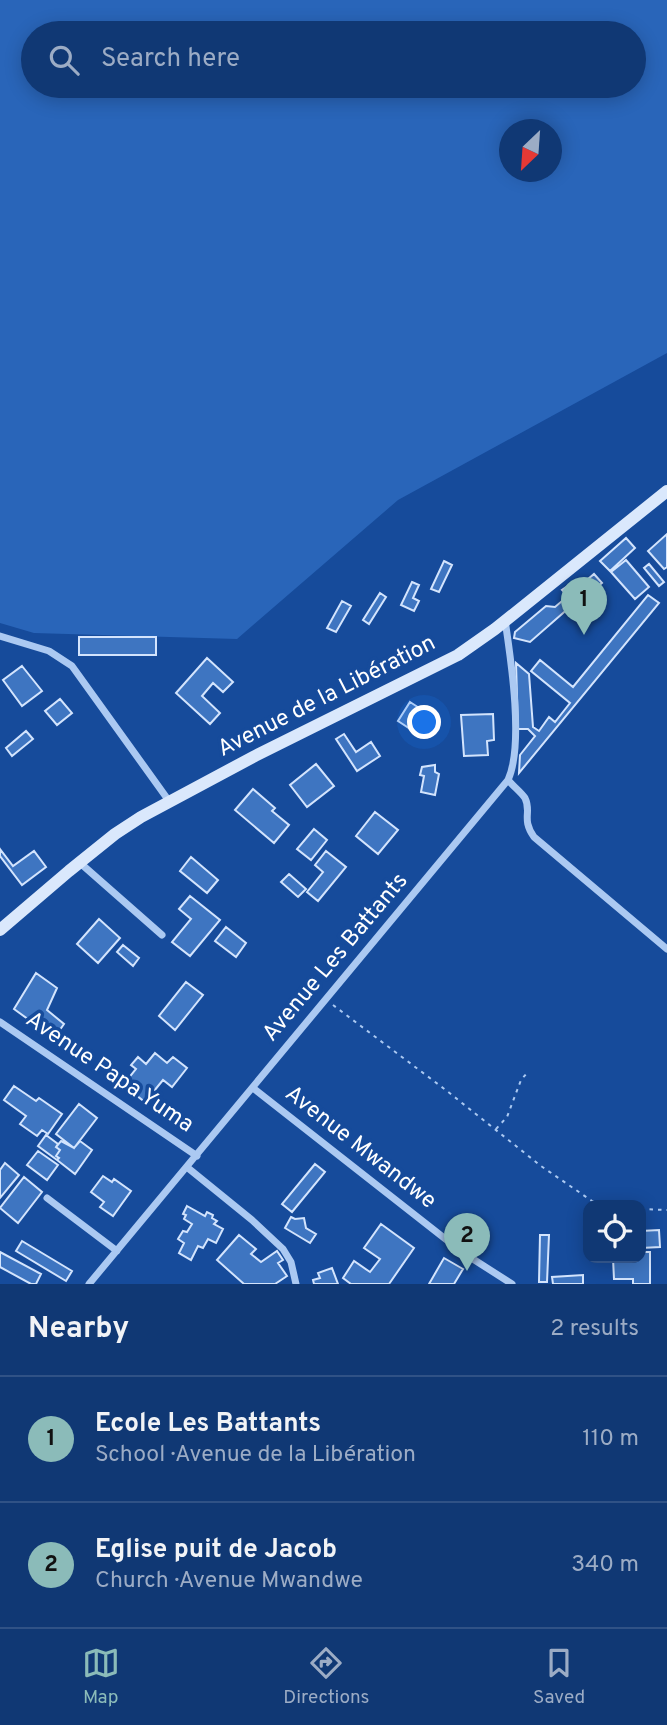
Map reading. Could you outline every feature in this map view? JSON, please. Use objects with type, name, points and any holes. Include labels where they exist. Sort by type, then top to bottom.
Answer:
[{"type":"street","name":"Avenue de la Libération","points":[[0,930],[115,834],[169,801],[458,655],[667,491]]},
{"type":"street","name":"Avenue Les Battants","points":[[89,1284],[508,780],[516,758],[513,672],[505,620]]},
{"type":"street","points":[[3,639],[49,650],[72,666],[169,801]]},
{"type":"street","points":[[508,780],[525,798],[527,827],[534,837],[667,949]]},
{"type":"street","points":[[79,862],[162,935]]},
{"type":"street","name":"Avenue Papa Yuma","points":[[0,1022],[197,1156]]},
{"type":"street","name":"Avenue Mwandwe","points":[[253,1088],[462,1252],[512,1284]]},
{"type":"street","points":[[187,1168],[252,1220],[287,1253],[296,1284]]},
{"type":"street","points":[[47,1198],[117,1251]]},
{"type":"path","points":[[327,1000],[551,1173],[591,1200]]},
{"type":"path","points":[[495,1130],[507,1117],[521,1080],[527,1073]]},
{"type":"path","points":[[646,1209],[667,1210]]},
{"type":"shaded area","points":[[0,0],[667,0],[667,353],[398,500],[237,639],[34,633],[0,623]]},
{"type":"building","points":[[667,534],[667,567],[664,569],[648,551]]},
{"type":"building","points":[[626,538],[635,548],[610,571],[600,561]]},
{"type":"building","points":[[626,560],[649,587],[635,599],[611,572]]},
{"type":"building","points":[[444,561],[452,565],[439,592],[431,589]]},
{"type":"building","points":[[649,564],[664,582],[659,586],[644,568]]},
{"type":"building","points":[[594,574],[602,583],[596,588],[603,596],[595,603],[586,593],[530,642],[514,638],[515,632],[546,606],[555,607],[568,596],[562,590],[569,585],[574,591]]},
{"type":"building","points":[[412,582],[419,585],[413,598],[419,601],[414,611],[401,605]]},
{"type":"building","points":[[380,593],[386,597],[369,624],[363,620]]},
{"type":"building","points":[[648,595],[659,603],[519,773],[520,755],[535,736],[528,729],[518,729],[516,663],[529,674],[533,727],[539,731],[549,717],[555,722],[570,703],[531,671],[540,660],[573,687]]},
{"type":"building","points":[[342,601],[351,606],[336,632],[327,628]]},
{"type":"building","points":[[79,637],[156,637],[156,655],[79,655]]},
{"type":"building","points":[[207,658],[233,682],[223,692],[213,683],[202,696],[220,713],[210,724],[176,693]]},
{"type":"building","points":[[22,666],[42,691],[22,706],[3,680]]},
{"type":"building","points":[[60,699],[72,713],[57,725],[45,711]]},
{"type":"building","points":[[410,702],[430,715],[418,734],[398,721]]},
{"type":"building","points":[[493,714],[494,740],[487,741],[488,755],[464,756],[461,715]]},
{"type":"building","points":[[26,731],[33,739],[12,756],[6,748]]},
{"type":"building","points":[[344,734],[356,752],[371,742],[380,756],[357,771],[336,739]]},
{"type":"building","points":[[316,764],[334,786],[307,807],[290,785]]},
{"type":"building","points":[[435,765],[435,772],[439,774],[435,795],[421,792],[424,776],[420,775],[422,767]]},
{"type":"building","points":[[253,789],[275,808],[272,811],[289,825],[274,843],[235,810]]},
{"type":"building","points":[[375,812],[398,830],[378,854],[356,836]]},
{"type":"building","points":[[314,829],[327,840],[311,860],[297,849]]},
{"type":"building","points":[[0,849],[13,866],[34,851],[46,867],[22,885],[0,856]]},
{"type":"building","points":[[326,851],[346,867],[318,901],[307,892],[323,872],[315,865]]},
{"type":"building","points":[[191,857],[218,880],[207,893],[180,871]]},
{"type":"building","points":[[289,874],[306,889],[298,897],[281,882]]},
{"type":"building","points":[[190,896],[220,920],[190,956],[172,942],[191,919],[179,909]]},
{"type":"building","points":[[99,919],[120,938],[98,963],[77,944]]},
{"type":"building","points":[[226,927],[246,943],[236,957],[215,941]]},
{"type":"building","points":[[123,945],[139,958],[133,966],[117,952]]},
{"type":"building","points":[[36,973],[57,988],[47,1010],[64,1024],[54,1038],[14,1009]]},
{"type":"building","points":[[186,982],[203,995],[175,1030],[159,1016]]},
{"type":"building","points":[[155,1053],[167,1063],[173,1057],[187,1068],[172,1087],[163,1080],[145,1102],[123,1085],[136,1069],[131,1065],[138,1057],[146,1064]]},
{"type":"building","points":[[14,1086],[36,1101],[39,1098],[62,1114],[48,1134],[42,1130],[37,1136],[20,1124],[26,1116],[4,1100]]},
{"type":"building","points":[[79,1104],[97,1118],[74,1148],[56,1134]]},
{"type":"building","points":[[46,1135],[58,1144],[56,1147],[60,1150],[56,1156],[59,1158],[57,1160],[38,1146]]},
{"type":"building","points":[[61,1141],[74,1148],[80,1141],[92,1150],[75,1174],[57,1160],[59,1158],[56,1156],[60,1150],[56,1147]]},
{"type":"building","points":[[38,1151],[58,1165],[47,1180],[27,1165]]},
{"type":"building","points":[[5,1163],[19,1175],[0,1198],[0,1170]]},
{"type":"building","points":[[315,1164],[325,1172],[292,1212],[282,1204]]},
{"type":"building","points":[[103,1176],[112,1182],[114,1179],[131,1191],[113,1216],[100,1207],[104,1202],[91,1192]]},
{"type":"building","points":[[24,1177],[42,1192],[18,1223],[0,1208]]},
{"type":"building","points":[[187,1206],[205,1216],[207,1212],[213,1215],[212,1218],[217,1221],[214,1224],[223,1229],[216,1243],[208,1239],[203,1248],[198,1246],[191,1260],[179,1253],[184,1243],[178,1239],[192,1224],[184,1219]]},
{"type":"building","points":[[291,1217],[304,1218],[306,1228],[316,1234],[310,1243],[285,1228]]},
{"type":"building","points":[[381,1224],[414,1248],[389,1284],[351,1284],[343,1278],[354,1261],[370,1272],[380,1259],[364,1248]]},
{"type":"building","points":[[659,1230],[660,1247],[646,1248],[646,1231]]},
{"type":"building","points":[[239,1235],[256,1249],[251,1254],[261,1262],[277,1251],[283,1260],[278,1263],[287,1276],[275,1284],[244,1284],[217,1260]]},
{"type":"building","points":[[540,1235],[549,1235],[547,1282],[539,1282]]},
{"type":"building","points":[[22,1241],[72,1271],[66,1281],[16,1251]]},
{"type":"building","points":[[0,1252],[41,1274],[36,1284],[31,1284],[0,1267]]},
{"type":"building","points":[[646,1252],[650,1252],[650,1284],[633,1284],[633,1279],[614,1279],[613,1263],[646,1263]]},
{"type":"building","points":[[444,1258],[463,1269],[454,1284],[429,1284]]},
{"type":"building","points":[[332,1268],[338,1284],[314,1284],[313,1280],[320,1278],[318,1273]]},
{"type":"building","points":[[583,1275],[583,1284],[553,1284],[552,1277]]},
{"type":"place","name":"Ecole Les Battants","points":[[584,635]]},
{"type":"place","name":"Eglise puit de Jacob","points":[[467,1271]]}]
